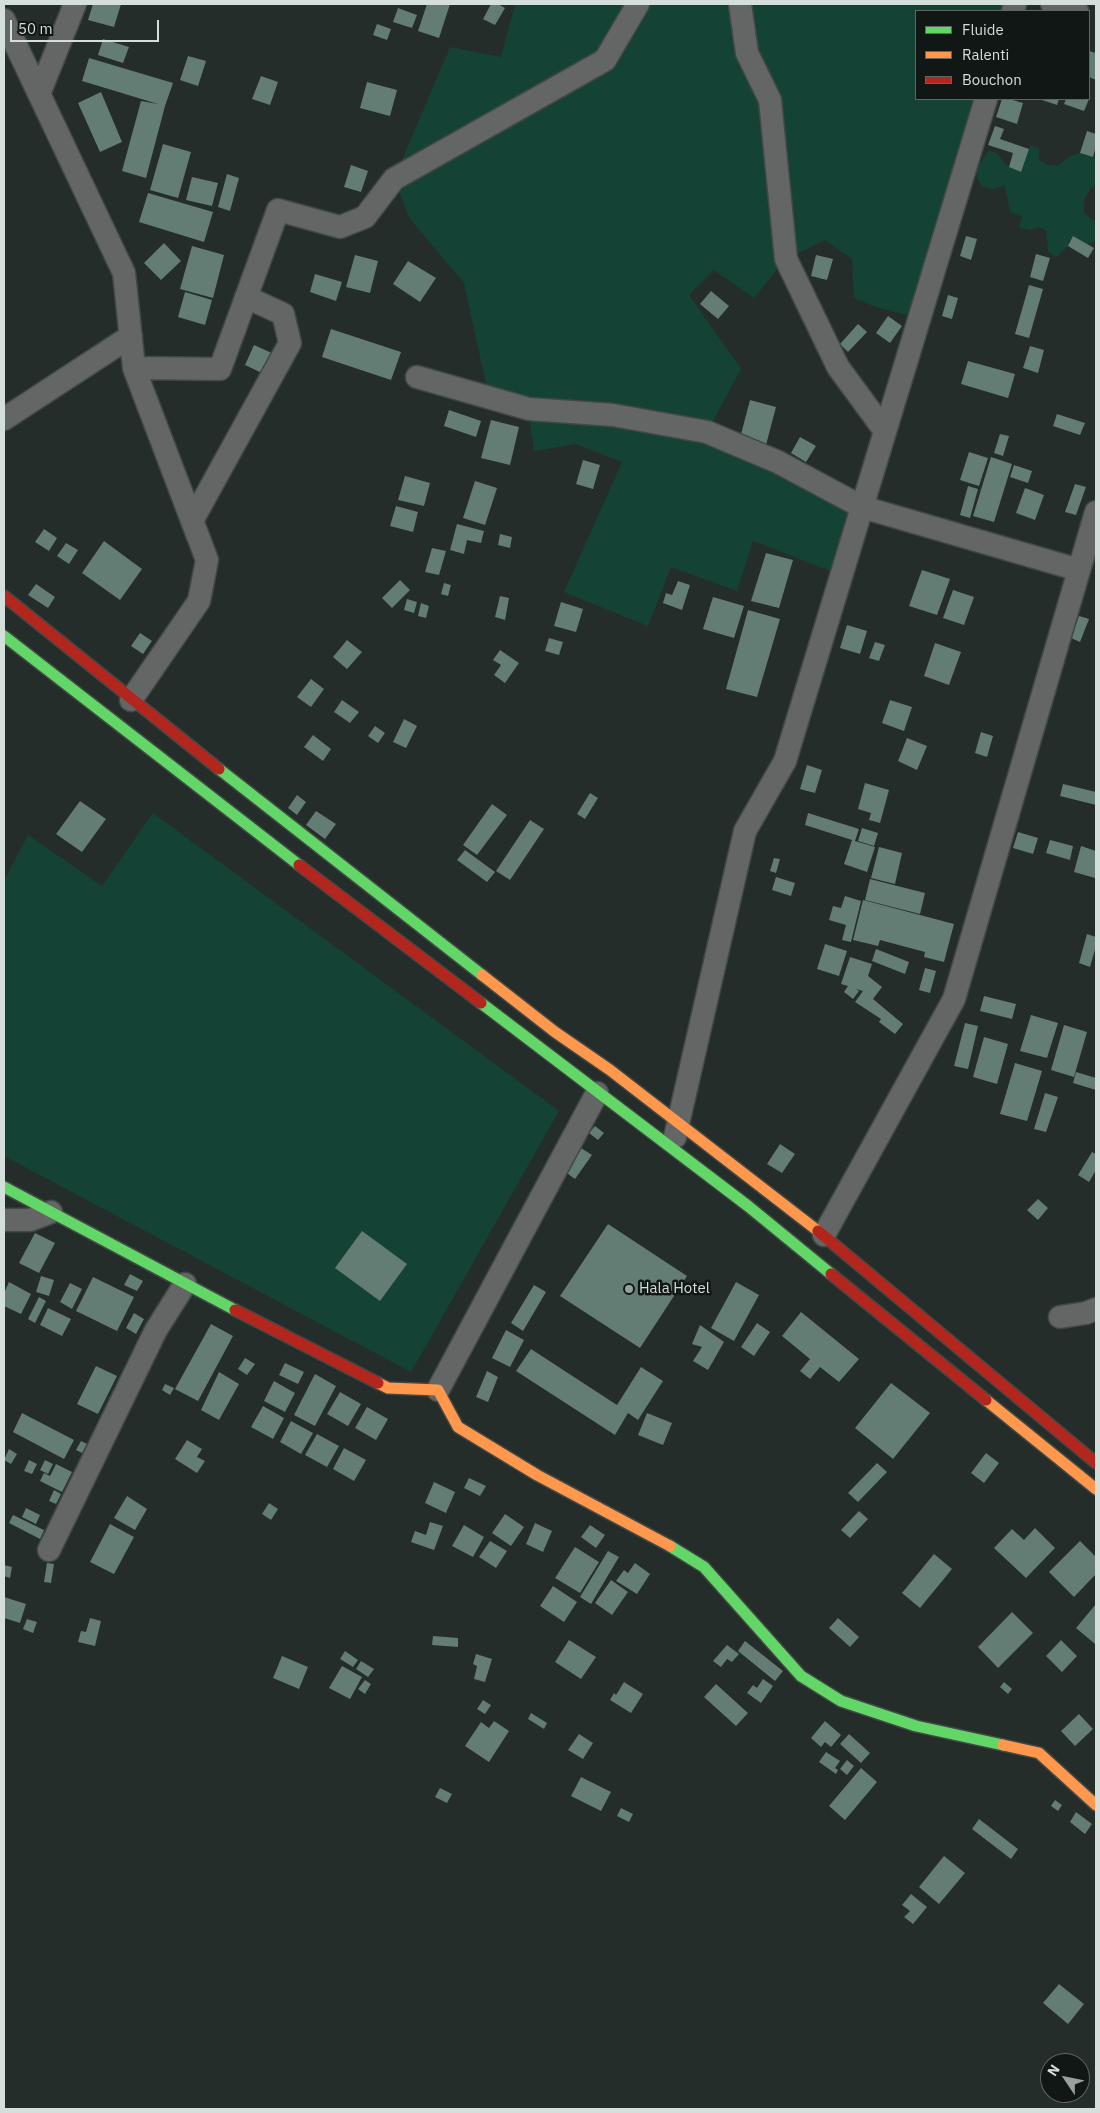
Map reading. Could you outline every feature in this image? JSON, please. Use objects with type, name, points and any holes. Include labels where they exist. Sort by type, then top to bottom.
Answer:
[{"type":"main road","points":[[4,596],[131,700],[555,1032],[678,1121],[824,1235],[1096,1463]]},
{"type":"main road","points":[[4,636],[116,725],[597,1093],[748,1206],[1096,1489]]},
{"type":"main road","points":[[426,961],[440,941]]},
{"type":"main road","points":[[4,1187],[185,1284],[388,1388],[438,1390],[458,1427],[537,1476],[675,1548],[704,1567],[801,1676],[841,1701],[916,1726],[1039,1753],[1096,1805]]},
{"type":"street","points":[[39,94],[75,4]]},
{"type":"street","points":[[134,368],[220,369],[278,210],[340,227],[365,217],[394,179],[605,60],[638,4]]},
{"type":"street","points":[[740,4],[747,53],[770,100],[786,259],[838,367],[885,431]]},
{"type":"street","points":[[1052,4],[1073,10]]},
{"type":"street","points":[[4,20],[124,273],[134,368],[207,560],[199,601],[131,700]]},
{"type":"street","points":[[672,1149],[745,831],[785,761],[986,100]]},
{"type":"street","points":[[192,521],[290,343],[283,314],[246,297]]},
{"type":"street","points":[[4,419],[130,336]]},
{"type":"street","points":[[417,377],[528,409],[613,415],[707,432],[778,462],[862,507],[1079,570]]},
{"type":"street","points":[[824,1235],[954,999],[1096,512]]},
{"type":"street","points":[[438,1390],[597,1093]]},
{"type":"street","points":[[4,1220],[30,1220],[51,1212]]},
{"type":"street","points":[[49,1550],[156,1330],[185,1284]]},
{"type":"street","points":[[1060,1316],[1086,1313],[1096,1309]]},
{"type":"green space","points":[[515,4],[1015,4],[1013,10],[915,10],[915,100],[986,100],[919,318],[876,307],[854,298],[852,259],[825,240],[786,259],[754,298],[714,270],[689,295],[741,369],[707,432],[862,507],[841,575],[753,541],[737,591],[671,567],[648,626],[564,592],[622,462],[576,444],[534,451],[528,409],[489,398],[464,283],[410,219],[394,179],[450,47],[501,57]]},
{"type":"green space","points":[[1031,145],[1039,149],[1039,160],[1049,165],[1058,166],[1070,156],[1080,153],[1096,158],[1096,185],[1091,188],[1084,199],[1084,213],[1096,222],[1096,241],[1086,244],[1073,236],[1068,246],[1056,257],[1048,251],[1046,230],[1039,227],[1032,230],[1019,228],[1022,216],[1010,212],[1005,185],[994,189],[983,187],[977,178],[977,168],[989,150],[998,154],[1006,165],[1020,171]]},
{"type":"green space","points":[[153,813],[559,1111],[411,1372],[4,1156],[4,881],[28,835],[102,886]]},
{"type":"building","points":[[93,4],[121,4],[114,27],[88,20]]},
{"type":"building","points":[[427,4],[450,4],[439,38],[418,31]]},
{"type":"building","points":[[491,4],[498,4],[505,8],[495,25],[483,19]]},
{"type":"building","points":[[398,8],[417,15],[412,28],[393,22]]},
{"type":"building","points":[[377,24],[391,29],[387,40],[373,35]]},
{"type":"building","points":[[103,39],[129,47],[123,63],[98,55]]},
{"type":"building","points":[[1090,51],[1096,53],[1096,80],[1090,77]]},
{"type":"building","points":[[188,56],[206,61],[198,86],[180,80]]},
{"type":"building","points":[[89,58],[173,83],[146,178],[122,171],[141,101],[158,104],[82,81]]},
{"type":"building","points":[[261,76],[278,82],[270,105],[252,99]]},
{"type":"building","points":[[367,82],[397,90],[390,116],[360,108]]},
{"type":"building","points":[[101,92],[122,142],[100,152],[78,103]]},
{"type":"building","points":[[1002,100],[1012,100],[1023,103],[1017,124],[996,117]]},
{"type":"building","points":[[1042,100],[1059,100],[1057,105]]},
{"type":"building","points":[[1066,100],[1089,100],[1084,111],[1064,104]]},
{"type":"building","points":[[995,126],[1004,129],[1000,139],[1029,149],[1021,172],[1009,167],[1013,153],[988,145]]},
{"type":"building","points":[[1087,131],[1096,134],[1096,146],[1093,157],[1080,153]]},
{"type":"building","points":[[163,144],[191,152],[178,198],[150,190]]},
{"type":"building","points":[[351,165],[368,171],[361,192],[344,187]]},
{"type":"building","points":[[227,174],[239,178],[230,211],[218,207]]},
{"type":"building","points":[[192,177],[218,183],[212,206],[186,200]]},
{"type":"building","points":[[148,193],[213,212],[204,242],[139,222]]},
{"type":"building","points":[[966,236],[977,239],[971,260],[960,256]]},
{"type":"building","points":[[1073,236],[1094,248],[1088,258],[1068,246]]},
{"type":"building","points":[[164,243],[181,261],[161,280],[144,263]]},
{"type":"building","points":[[192,246],[224,255],[213,298],[180,289]]},
{"type":"building","points":[[1036,254],[1050,258],[1043,281],[1030,277]]},
{"type":"building","points":[[355,255],[378,261],[370,293],[346,287]]},
{"type":"building","points":[[816,255],[833,259],[827,280],[811,276]]},
{"type":"building","points":[[408,261],[436,278],[420,302],[393,284]]},
{"type":"building","points":[[315,274],[342,282],[336,301],[310,292]]},
{"type":"building","points":[[1029,285],[1043,289],[1029,338],[1015,334]]},
{"type":"building","points":[[711,291],[729,306],[718,319],[700,304]]},
{"type":"building","points":[[185,292],[212,300],[205,325],[178,317]]},
{"type":"building","points":[[948,295],[958,298],[952,319],[942,316]]},
{"type":"building","points":[[888,316],[902,326],[890,343],[876,333]]},
{"type":"building","points":[[858,324],[867,332],[848,352],[840,344]]},
{"type":"building","points":[[331,329],[401,352],[391,380],[322,357]]},
{"type":"building","points":[[254,345],[274,354],[264,374],[245,365]]},
{"type":"building","points":[[1030,346],[1044,350],[1038,373],[1023,368]]},
{"type":"building","points":[[968,361],[1015,374],[1008,398],[961,384]]},
{"type":"building","points":[[750,400],[776,407],[766,445],[740,438]]},
{"type":"building","points":[[449,410],[481,421],[476,437],[444,426]]},
{"type":"building","points":[[1057,414],[1085,423],[1080,435],[1053,426]]},
{"type":"building","points":[[491,420],[519,427],[510,465],[481,458]]},
{"type":"building","points":[[1000,434],[1009,436],[1003,456],[994,453]]},
{"type":"building","points":[[800,437],[816,446],[806,462],[791,453]]},
{"type":"building","points":[[969,452],[988,458],[979,486],[960,480]]},
{"type":"building","points":[[991,457],[1012,464],[994,522],[973,516]]},
{"type":"building","points":[[583,460],[600,465],[593,489],[576,484]]},
{"type":"building","points":[[1014,465],[1032,471],[1028,483],[1010,477]]},
{"type":"building","points":[[405,476],[430,483],[424,506],[398,500]]},
{"type":"building","points":[[475,481],[497,488],[485,525],[463,518]]},
{"type":"building","points":[[1075,484],[1086,487],[1076,515],[1065,512]]},
{"type":"building","points":[[968,486],[978,489],[970,518],[960,515]]},
{"type":"building","points":[[1025,488],[1044,495],[1035,520],[1016,513]]},
{"type":"building","points":[[396,506],[418,512],[413,532],[390,526]]},
{"type":"building","points":[[457,524],[484,531],[481,543],[467,540],[464,554],[450,550]]},
{"type":"building","points":[[44,529],[57,538],[49,551],[35,542]]},
{"type":"building","points":[[500,534],[512,537],[510,548],[498,545]]},
{"type":"building","points":[[104,541],[142,569],[120,600],[82,573]]},
{"type":"building","points":[[66,543],[78,550],[69,564],[57,556]]},
{"type":"building","points":[[432,548],[446,551],[439,575],[425,572]]},
{"type":"building","points":[[766,553],[793,560],[779,608],[751,601]]},
{"type":"building","points":[[922,570],[950,579],[937,615],[909,606]]},
{"type":"building","points":[[400,580],[410,590],[392,608],[382,598]]},
{"type":"building","points":[[678,581],[690,585],[682,610],[663,603],[666,593],[672,595]]},
{"type":"building","points":[[444,583],[451,585],[448,596],[441,594]]},
{"type":"building","points":[[36,584],[55,597],[48,608],[28,595]]},
{"type":"building","points":[[953,590],[974,597],[964,625],[943,618]]},
{"type":"building","points":[[500,596],[509,598],[505,620],[495,617]]},
{"type":"building","points":[[713,597],[744,606],[734,638],[703,629]]},
{"type":"building","points":[[407,599],[417,602],[414,613],[404,610]]},
{"type":"building","points":[[561,602],[583,609],[576,632],[554,626]]},
{"type":"building","points":[[421,603],[429,606],[426,618],[418,616]]},
{"type":"building","points":[[748,610],[780,619],[757,697],[726,689]]},
{"type":"building","points":[[1079,616],[1089,619],[1080,642],[1071,638]]},
{"type":"building","points":[[847,625],[867,631],[860,654],[840,648]]},
{"type":"building","points":[[140,633],[152,641],[143,654],[131,646]]},
{"type":"building","points":[[549,638],[563,642],[559,655],[545,651]]},
{"type":"building","points":[[347,640],[362,652],[347,669],[333,657]]},
{"type":"building","points":[[875,642],[885,645],[879,661],[869,658]]},
{"type":"building","points":[[935,643],[961,652],[949,685],[924,676]]},
{"type":"building","points":[[500,650],[519,663],[505,683],[494,675],[501,665],[493,660]]},
{"type":"building","points":[[311,679],[324,689],[311,707],[297,697]]},
{"type":"building","points":[[342,700],[359,712],[350,723],[334,712]]},
{"type":"building","points":[[890,700],[912,707],[904,731],[882,723]]},
{"type":"building","points":[[404,719],[417,726],[406,748],[393,742]]},
{"type":"building","points":[[375,726],[385,733],[378,743],[368,736]]},
{"type":"building","points":[[981,732],[993,736],[987,757],[975,753]]},
{"type":"building","points":[[313,735],[331,749],[323,761],[304,747]]},
{"type":"building","points":[[907,738],[927,746],[917,770],[898,761]]},
{"type":"building","points":[[807,765],[822,770],[815,793],[800,789]]},
{"type":"building","points":[[865,783],[889,790],[880,823],[869,820],[871,813],[858,809]]},
{"type":"building","points":[[1063,784],[1096,792],[1096,805],[1060,796]]},
{"type":"building","points":[[590,793],[598,798],[585,819],[577,814]]},
{"type":"building","points":[[297,795],[306,802],[297,815],[288,808]]},
{"type":"building","points":[[80,801],[106,819],[82,852],[56,834]]},
{"type":"building","points":[[492,804],[507,815],[477,855],[463,845]]},
{"type":"building","points":[[316,811],[336,824],[325,839],[306,825]]},
{"type":"building","points":[[808,813],[859,829],[855,841],[875,847],[867,872],[844,864],[852,840],[805,825]]},
{"type":"building","points":[[530,820],[544,829],[510,880],[496,871]]},
{"type":"building","points":[[862,828],[878,833],[874,846],[858,841]]},
{"type":"building","points":[[1018,832],[1038,838],[1033,854],[1013,848]]},
{"type":"building","points":[[1050,840],[1073,846],[1070,860],[1046,853]]},
{"type":"building","points":[[1081,846],[1096,851],[1095,878],[1074,872]]},
{"type":"building","points":[[879,847],[902,853],[895,884],[871,878]]},
{"type":"building","points":[[465,850],[495,872],[487,882],[457,860]]},
{"type":"building","points":[[774,858],[780,859],[776,873],[770,871]]},
{"type":"building","points":[[776,877],[795,883],[791,896],[772,890]]},
{"type":"building","points":[[870,879],[925,893],[920,914],[865,900]]},
{"type":"building","points":[[845,896],[861,901],[851,942],[842,940],[846,925],[829,920],[833,906],[841,908]]},
{"type":"building","points":[[863,900],[954,924],[944,962],[924,957],[925,952],[880,940],[878,946],[853,940]]},
{"type":"building","points":[[1087,934],[1096,937],[1096,946],[1090,967],[1079,963]]},
{"type":"building","points":[[825,944],[847,951],[839,976],[817,969]]},
{"type":"building","points":[[876,949],[909,962],[905,974],[872,961]]},
{"type":"building","points":[[850,957],[872,964],[868,976],[882,987],[873,999],[903,1024],[895,1034],[879,1022],[881,1019],[855,1002],[863,991],[856,989],[859,991],[853,999],[844,992],[848,986],[841,984]]},
{"type":"building","points":[[925,968],[936,971],[930,993],[919,990]]},
{"type":"building","points":[[984,996],[1016,1004],[1012,1019],[980,1011]]},
{"type":"building","points":[[1031,1015],[1058,1023],[1047,1058],[1020,1051]]},
{"type":"building","points":[[965,1023],[978,1026],[968,1069],[954,1066]]},
{"type":"building","points":[[1064,1025],[1087,1032],[1074,1077],[1051,1070]]},
{"type":"building","points":[[984,1037],[1008,1044],[997,1084],[973,1077]]},
{"type":"building","points":[[1015,1063],[1042,1071],[1027,1121],[1000,1114]]},
{"type":"building","points":[[1076,1072],[1096,1078],[1096,1090],[1073,1083]]},
{"type":"building","points":[[1045,1093],[1058,1097],[1046,1132],[1034,1129]]},
{"type":"building","points":[[595,1126],[604,1133],[598,1140],[589,1133]]},
{"type":"building","points":[[780,1144],[795,1154],[782,1173],[767,1164]]},
{"type":"building","points":[[581,1148],[592,1155],[575,1179],[564,1171]]},
{"type":"building","points":[[1092,1152],[1096,1154],[1096,1170],[1089,1182],[1078,1175]]},
{"type":"building","points":[[1038,1199],[1048,1208],[1038,1220],[1027,1210]]},
{"type":"building","points":[[608,1224],[687,1276],[640,1348],[560,1296]]},
{"type":"building","points":[[362,1231],[407,1264],[380,1301],[335,1268]]},
{"type":"building","points":[[35,1233],[55,1243],[39,1273],[19,1263]]},
{"type":"building","points":[[130,1274],[143,1281],[137,1291],[124,1285]]},
{"type":"building","points":[[41,1276],[54,1280],[49,1296],[36,1292]]},
{"type":"building","points":[[93,1277],[134,1297],[117,1331],[76,1311]]},
{"type":"building","points":[[9,1282],[31,1294],[21,1314],[4,1306],[4,1293]]},
{"type":"building","points":[[736,1282],[759,1295],[734,1341],[711,1328]]},
{"type":"building","points":[[70,1283],[82,1289],[72,1309],[60,1302]]},
{"type":"building","points":[[534,1285],[546,1292],[523,1331],[511,1323]]},
{"type":"building","points":[[39,1297],[46,1301],[35,1323],[28,1319]]},
{"type":"building","points":[[48,1308],[71,1319],[62,1336],[40,1325]]},
{"type":"building","points":[[801,1312],[859,1359],[839,1382],[820,1367],[810,1379],[800,1371],[810,1359],[782,1336]]},
{"type":"building","points":[[134,1313],[144,1319],[136,1334],[126,1328]]},
{"type":"building","points":[[757,1323],[770,1332],[754,1356],[741,1347]]},
{"type":"building","points":[[211,1324],[233,1336],[198,1401],[175,1389]]},
{"type":"building","points":[[700,1325],[724,1342],[708,1370],[693,1361],[702,1347],[692,1344]]},
{"type":"building","points":[[506,1330],[524,1340],[510,1367],[492,1358]]},
{"type":"building","points":[[531,1349],[617,1405],[641,1367],[663,1381],[638,1420],[628,1413],[615,1435],[516,1371]]},
{"type":"building","points":[[245,1358],[255,1364],[247,1375],[238,1369]]},
{"type":"building","points":[[285,1363],[304,1372],[298,1384],[279,1375]]},
{"type":"building","points":[[96,1366],[117,1376],[98,1414],[77,1404]]},
{"type":"building","points":[[487,1371],[498,1377],[488,1402],[476,1397]]},
{"type":"building","points":[[219,1372],[239,1384],[219,1420],[201,1410]]},
{"type":"building","points":[[315,1374],[336,1386],[315,1426],[294,1415]]},
{"type":"building","points":[[274,1381],[295,1393],[285,1412],[264,1401]]},
{"type":"building","points":[[891,1383],[930,1413],[893,1459],[855,1428]]},
{"type":"building","points":[[165,1384],[174,1388],[170,1395],[162,1390]]},
{"type":"building","points":[[340,1392],[361,1404],[348,1426],[327,1414]]},
{"type":"building","points":[[263,1406],[284,1418],[273,1439],[251,1427]]},
{"type":"building","points":[[367,1407],[388,1419],[376,1440],[355,1428]]},
{"type":"building","points":[[22,1413],[74,1440],[64,1459],[13,1432]]},
{"type":"building","points":[[647,1413],[672,1423],[663,1445],[638,1435]]},
{"type":"building","points":[[291,1421],[313,1433],[301,1454],[280,1442]]},
{"type":"building","points":[[317,1434],[339,1446],[327,1467],[305,1455]]},
{"type":"building","points":[[187,1440],[202,1449],[197,1457],[205,1461],[197,1473],[175,1459]]},
{"type":"building","points":[[81,1441],[87,1444],[82,1453],[76,1450]]},
{"type":"building","points":[[344,1448],[366,1460],[354,1481],[333,1469]]},
{"type":"building","points":[[9,1449],[17,1454],[11,1464],[4,1460]]},
{"type":"building","points":[[986,1453],[999,1463],[984,1483],[971,1473]]},
{"type":"building","points":[[29,1460],[37,1464],[32,1474],[24,1471]]},
{"type":"building","points":[[45,1460],[53,1464],[48,1474],[40,1470]]},
{"type":"building","points":[[877,1463],[887,1472],[858,1502],[848,1493]]},
{"type":"building","points":[[56,1464],[72,1472],[62,1492],[40,1481],[44,1473],[50,1476]]},
{"type":"building","points":[[469,1478],[486,1486],[480,1496],[464,1488]]},
{"type":"building","points":[[434,1482],[455,1492],[446,1513],[425,1503]]},
{"type":"building","points":[[54,1490],[61,1494],[56,1504],[49,1501]]},
{"type":"building","points":[[127,1496],[147,1509],[135,1530],[114,1518]]},
{"type":"building","points":[[269,1503],[278,1509],[271,1520],[262,1514]]},
{"type":"building","points":[[26,1508],[40,1515],[36,1524],[22,1517]]},
{"type":"building","points":[[859,1511],[868,1519],[850,1538],[841,1530]]},
{"type":"building","points":[[505,1514],[524,1527],[511,1546],[492,1533]]},
{"type":"building","points":[[13,1515],[44,1530],[40,1539],[9,1523]]},
{"type":"building","points":[[430,1522],[443,1526],[434,1550],[411,1542],[415,1531],[426,1535]]},
{"type":"building","points":[[535,1523],[552,1531],[543,1552],[526,1544]]},
{"type":"building","points":[[110,1524],[134,1537],[114,1574],[90,1562]]},
{"type":"building","points":[[464,1525],[484,1537],[473,1557],[452,1546]]},
{"type":"building","points":[[590,1525],[605,1535],[596,1548],[581,1537]]},
{"type":"building","points":[[1035,1528],[1055,1548],[1026,1578],[994,1548],[1012,1529],[1024,1540]]},
{"type":"building","points":[[490,1541],[507,1551],[496,1568],[479,1557]]},
{"type":"building","points":[[1080,1541],[1096,1557],[1096,1574],[1074,1597],[1049,1572]]},
{"type":"building","points":[[575,1547],[599,1562],[580,1593],[555,1578]]},
{"type":"building","points":[[608,1551],[619,1557],[591,1604],[580,1597]]},
{"type":"building","points":[[934,1554],[952,1569],[920,1608],[902,1593]]},
{"type":"building","points":[[47,1563],[54,1564],[51,1583],[44,1582]]},
{"type":"building","points":[[635,1563],[650,1574],[637,1594],[616,1581],[624,1570],[628,1573]]},
{"type":"building","points":[[4,1565],[12,1567],[10,1578],[4,1576]]},
{"type":"building","points":[[611,1580],[628,1592],[612,1615],[595,1603]]},
{"type":"building","points":[[553,1586],[577,1602],[564,1622],[540,1606]]},
{"type":"building","points":[[4,1597],[26,1604],[20,1623],[4,1618]]},
{"type":"building","points":[[1096,1604],[1096,1642],[1095,1644],[1076,1628]]},
{"type":"building","points":[[1012,1612],[1033,1633],[998,1668],[978,1647]]},
{"type":"building","points":[[90,1618],[101,1621],[95,1646],[78,1642],[81,1631],[86,1632]]},
{"type":"building","points":[[838,1618],[859,1637],[850,1647],[829,1628]]},
{"type":"building","points":[[27,1619],[37,1622],[33,1633],[23,1629]]},
{"type":"building","points":[[433,1636],[458,1638],[458,1647],[432,1645]]},
{"type":"building","points":[[569,1640],[596,1657],[581,1679],[555,1662]]},
{"type":"building","points":[[1061,1640],[1077,1656],[1062,1672],[1046,1656]]},
{"type":"building","points":[[745,1641],[783,1671],[775,1681],[738,1651]]},
{"type":"building","points":[[727,1645],[739,1654],[732,1662],[727,1659],[721,1667],[713,1661]]},
{"type":"building","points":[[345,1651],[358,1660],[353,1667],[340,1659]]},
{"type":"building","points":[[476,1654],[492,1659],[485,1682],[474,1679],[477,1666],[473,1664]]},
{"type":"building","points":[[282,1656],[308,1667],[299,1689],[273,1678]]},
{"type":"building","points":[[361,1661],[374,1669],[368,1677],[356,1669]]},
{"type":"building","points":[[342,1666],[362,1677],[350,1699],[329,1688]]},
{"type":"building","points":[[763,1679],[773,1686],[761,1703],[747,1693],[753,1685],[757,1688]]},
{"type":"building","points":[[365,1680],[371,1684],[365,1694],[358,1689]]},
{"type":"building","points":[[624,1682],[643,1694],[631,1713],[610,1700],[614,1693],[616,1695]]},
{"type":"building","points":[[1004,1682],[1012,1689],[1008,1694],[1000,1687]]},
{"type":"building","points":[[716,1684],[748,1713],[736,1726],[704,1697]]},
{"type":"building","points":[[483,1700],[491,1705],[485,1714],[477,1709]]},
{"type":"building","points":[[531,1713],[547,1723],[544,1729],[528,1719]]},
{"type":"building","points":[[1079,1714],[1093,1729],[1075,1746],[1061,1731]]},
{"type":"building","points":[[494,1721],[509,1731],[489,1762],[465,1746],[481,1722],[489,1728]]},
{"type":"building","points":[[825,1721],[841,1735],[831,1747],[825,1742],[821,1747],[811,1738]]},
{"type":"building","points":[[579,1734],[593,1743],[583,1759],[568,1750]]},
{"type":"building","points":[[849,1734],[870,1753],[861,1763],[840,1744]]},
{"type":"building","points":[[826,1752],[840,1761],[835,1768],[838,1770],[836,1774],[819,1762]]},
{"type":"building","points":[[847,1760],[854,1766],[847,1775],[840,1769]]},
{"type":"building","points":[[861,1768],[877,1782],[845,1820],[829,1806]]},
{"type":"building","points":[[581,1777],[611,1792],[601,1811],[571,1796]]},
{"type":"building","points":[[440,1788],[452,1794],[447,1803],[435,1797]]},
{"type":"building","points":[[1055,1800],[1062,1805],[1058,1811],[1051,1806]]},
{"type":"building","points":[[621,1808],[633,1814],[629,1822],[617,1816]]},
{"type":"building","points":[[1076,1812],[1092,1824],[1085,1834],[1070,1822]]},
{"type":"building","points":[[979,1819],[1018,1849],[1011,1859],[972,1829]]},
{"type":"building","points":[[944,1856],[965,1873],[939,1904],[919,1887]]},
{"type":"building","points":[[911,1894],[927,1907],[913,1924],[904,1917],[910,1911],[902,1905]]},
{"type":"building","points":[[1059,1984],[1084,2004],[1068,2024],[1043,2003]]},
{"type":"traffic: fast","points":[[4,636],[299,865]]},
{"type":"traffic: fast","points":[[219,769],[482,975]]},
{"type":"traffic: fast","points":[[481,1003],[748,1206],[831,1274]]},
{"type":"traffic: fast","points":[[4,1187],[235,1310]]},
{"type":"traffic: fast","points":[[670,1546],[704,1567],[801,1676],[841,1701],[916,1726],[1003,1745]]},
{"type":"traffic: slow","points":[[482,975],[555,1032],[610,1070],[818,1231]]},
{"type":"traffic: slow","points":[[378,1383],[388,1388],[438,1390],[458,1427],[537,1475],[670,1546]]},
{"type":"traffic: slow","points":[[986,1400],[1096,1489]]},
{"type":"traffic: slow","points":[[1003,1745],[1039,1753],[1096,1805]]},
{"type":"traffic: jam","points":[[4,596],[219,769]]},
{"type":"traffic: jam","points":[[299,865],[481,1003]]},
{"type":"traffic: jam","points":[[818,1231],[1096,1463]]},
{"type":"traffic: jam","points":[[831,1274],[986,1400]]},
{"type":"traffic: jam","points":[[235,1310],[378,1383]]},
{"type":"place","name":"Hala Hotel","points":[[629,1289]]}]
